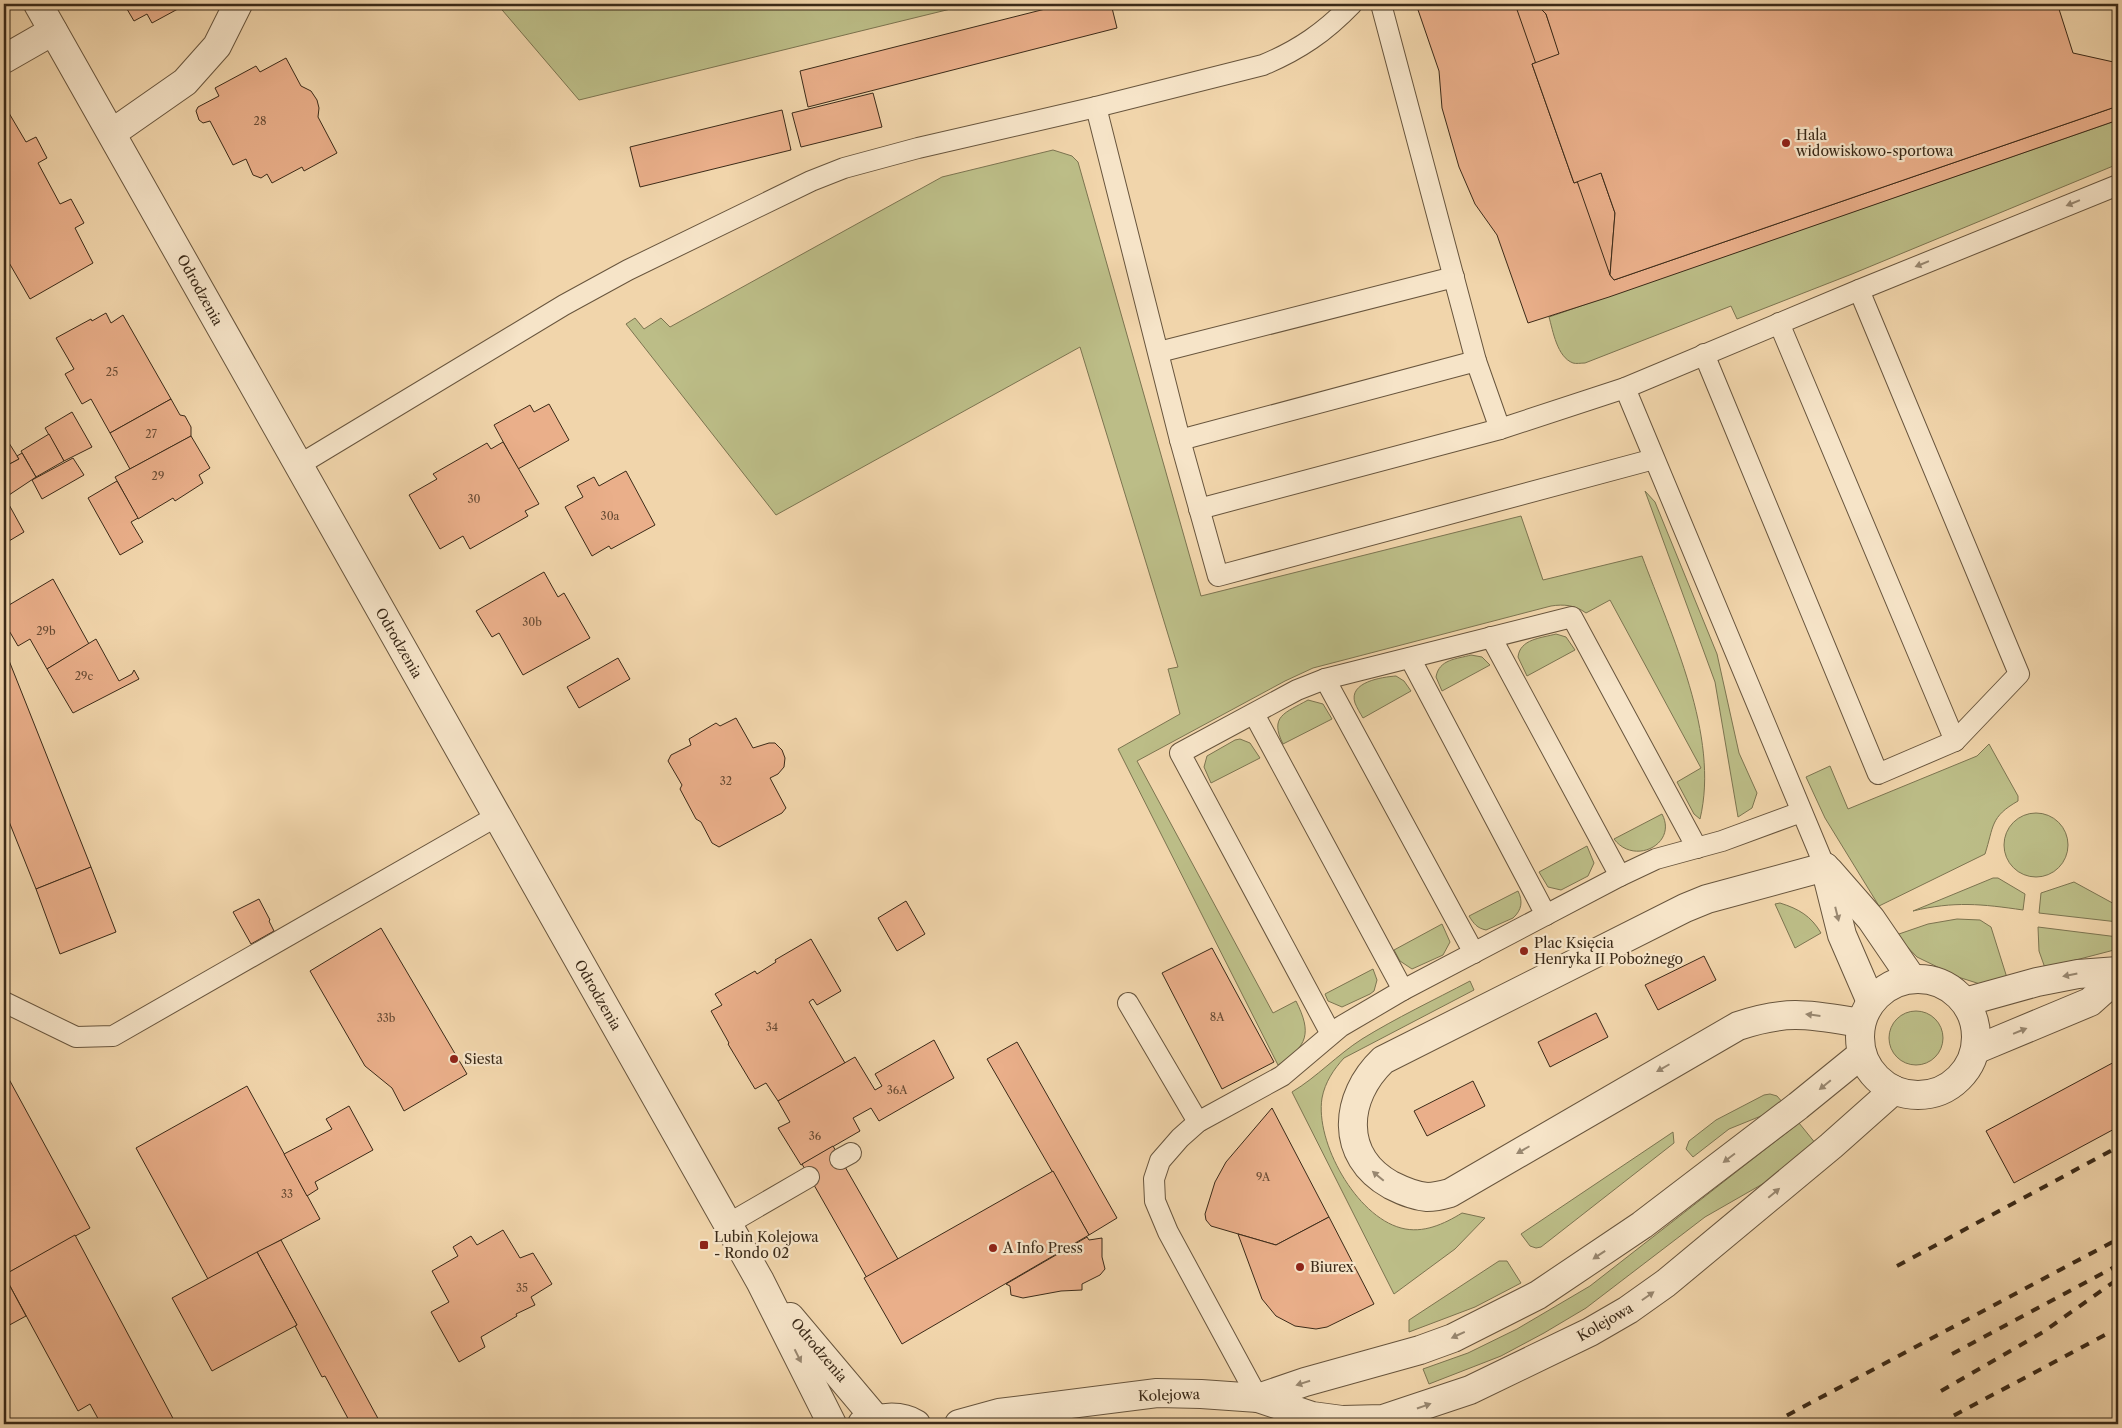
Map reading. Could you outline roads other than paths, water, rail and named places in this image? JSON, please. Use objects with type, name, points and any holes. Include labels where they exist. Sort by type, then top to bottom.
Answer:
[{"type":"street","name":"Odrodzenia","points":[[38,4],[728,1224],[760,1282],[832,1424]]},
{"type":"street","points":[[112,133],[185,82],[217,46],[238,4]]},
{"type":"street","points":[[4,59],[53,31]]},
{"type":"street","points":[[1826,867],[1871,919],[1912,979]]},
{"type":"street","points":[[1826,867],[1842,935],[1866,1013]]},
{"type":"street","points":[[1826,867],[1707,899],[1685,908],[1383,1060],[1372,1070],[1357,1096],[1352,1133],[1363,1160],[1382,1180],[1405,1192],[1429,1197],[1450,1193],[1738,1026],[1762,1018],[1788,1014],[1866,1013]]},
{"type":"street","points":[[1965,1002],[2070,975],[2118,971]]},
{"type":"street","points":[[1975,1050],[2090,1002],[2118,977]]},
{"type":"street","points":[[1912,979],[1932,980],[1950,988],[1965,1002],[1976,1033],[1975,1050],[1969,1066],[1958,1079],[1944,1089],[1927,1094],[1910,1094],[1894,1090],[1880,1081],[1869,1069],[1862,1054],[1860,1038],[1866,1013],[1889,986],[1912,979]]},
{"type":"street","name":"Kolejowa","points":[[1258,1398],[1304,1382],[1420,1350],[1453,1338],[1538,1295],[1642,1225],[1809,1098],[1862,1054]]},
{"type":"street","name":"Kolejowa","points":[[959,1424],[999,1413],[1157,1393],[1258,1398],[1312,1416],[1379,1422],[1470,1390],[1590,1332],[1628,1310],[1666,1283],[1831,1146],[1894,1090]]},
{"type":"street","name":"Odrodzenia","points":[[760,1282],[869,1421]]},
{"type":"street","name":"Kolejowa","points":[[1042,1424],[1081,1404]]},
{"type":"street","points":[[869,1421],[895,1418],[916,1424]]},
{"type":"lane","points":[[299,464],[564,305],[628,270],[811,181],[844,168],[909,151],[1263,65],[1286,55],[1331,26],[1352,4]]},
{"type":"lane","points":[[1381,4],[1476,361],[1500,429]]},
{"type":"lane","points":[[1096,107],[1180,440],[1218,576],[1654,459]]},
{"type":"lane","points":[[1199,509],[1500,429],[1625,388],[2118,184]]},
{"type":"lane","points":[[1159,352],[1454,276]]},
{"type":"lane","points":[[1704,354],[1878,774],[1955,741],[2019,674],[1859,290]]},
{"type":"lane","points":[[1779,323],[1955,741]]},
{"type":"lane","points":[[1180,440],[1476,361]]},
{"type":"lane","points":[[1625,388],[1801,812],[1826,867]]},
{"type":"lane","points":[[1330,1034],[1180,753],[1297,690],[1325,679],[1572,617],[1697,848]]},
{"type":"lane","points":[[1491,637],[1620,876]]},
{"type":"lane","points":[[1410,658],[1546,915]]},
{"type":"lane","points":[[1325,679],[1474,953]]},
{"type":"lane","points":[[1254,714],[1402,990]]},
{"type":"lane","points":[[1258,1398],[1168,1232],[1155,1201],[1154,1179],[1160,1161],[1180,1138],[1198,1122],[1282,1076],[1330,1034],[1402,990],[1656,859],[1722,841],[1801,812]]},
{"type":"lane","points":[[4,1002],[76,1037],[114,1036],[497,816]]},
{"type":"lane","points":[[1128,1003],[1198,1122]]},
{"type":"lane","points":[[728,1224],[809,1177]]},
{"type":"railway","points":[[1897,1266],[2118,1147]]},
{"type":"railway","points":[[1771,1424],[2118,1239]]},
{"type":"railway","points":[[1952,1354],[2118,1265]]},
{"type":"railway","points":[[1941,1391],[2043,1332],[2118,1279]]},
{"type":"railway","points":[[1938,1424],[2118,1328]]},
{"type":"place","name":"Hala widowiskowo-sportowa","points":[[1786,143]]},
{"type":"place","name":"Plac Księcia Henryka II Pobożnego","points":[[1524,951]]},
{"type":"place","name":"Siesta","points":[[454,1059]]},
{"type":"place","name":"Lubin Kolejowa - Rondo 02","points":[[704,1245]]},
{"type":"place","name":"A Info Press","points":[[993,1248]]},
{"type":"place","name":"Biurex","points":[[1300,1267]]}]
